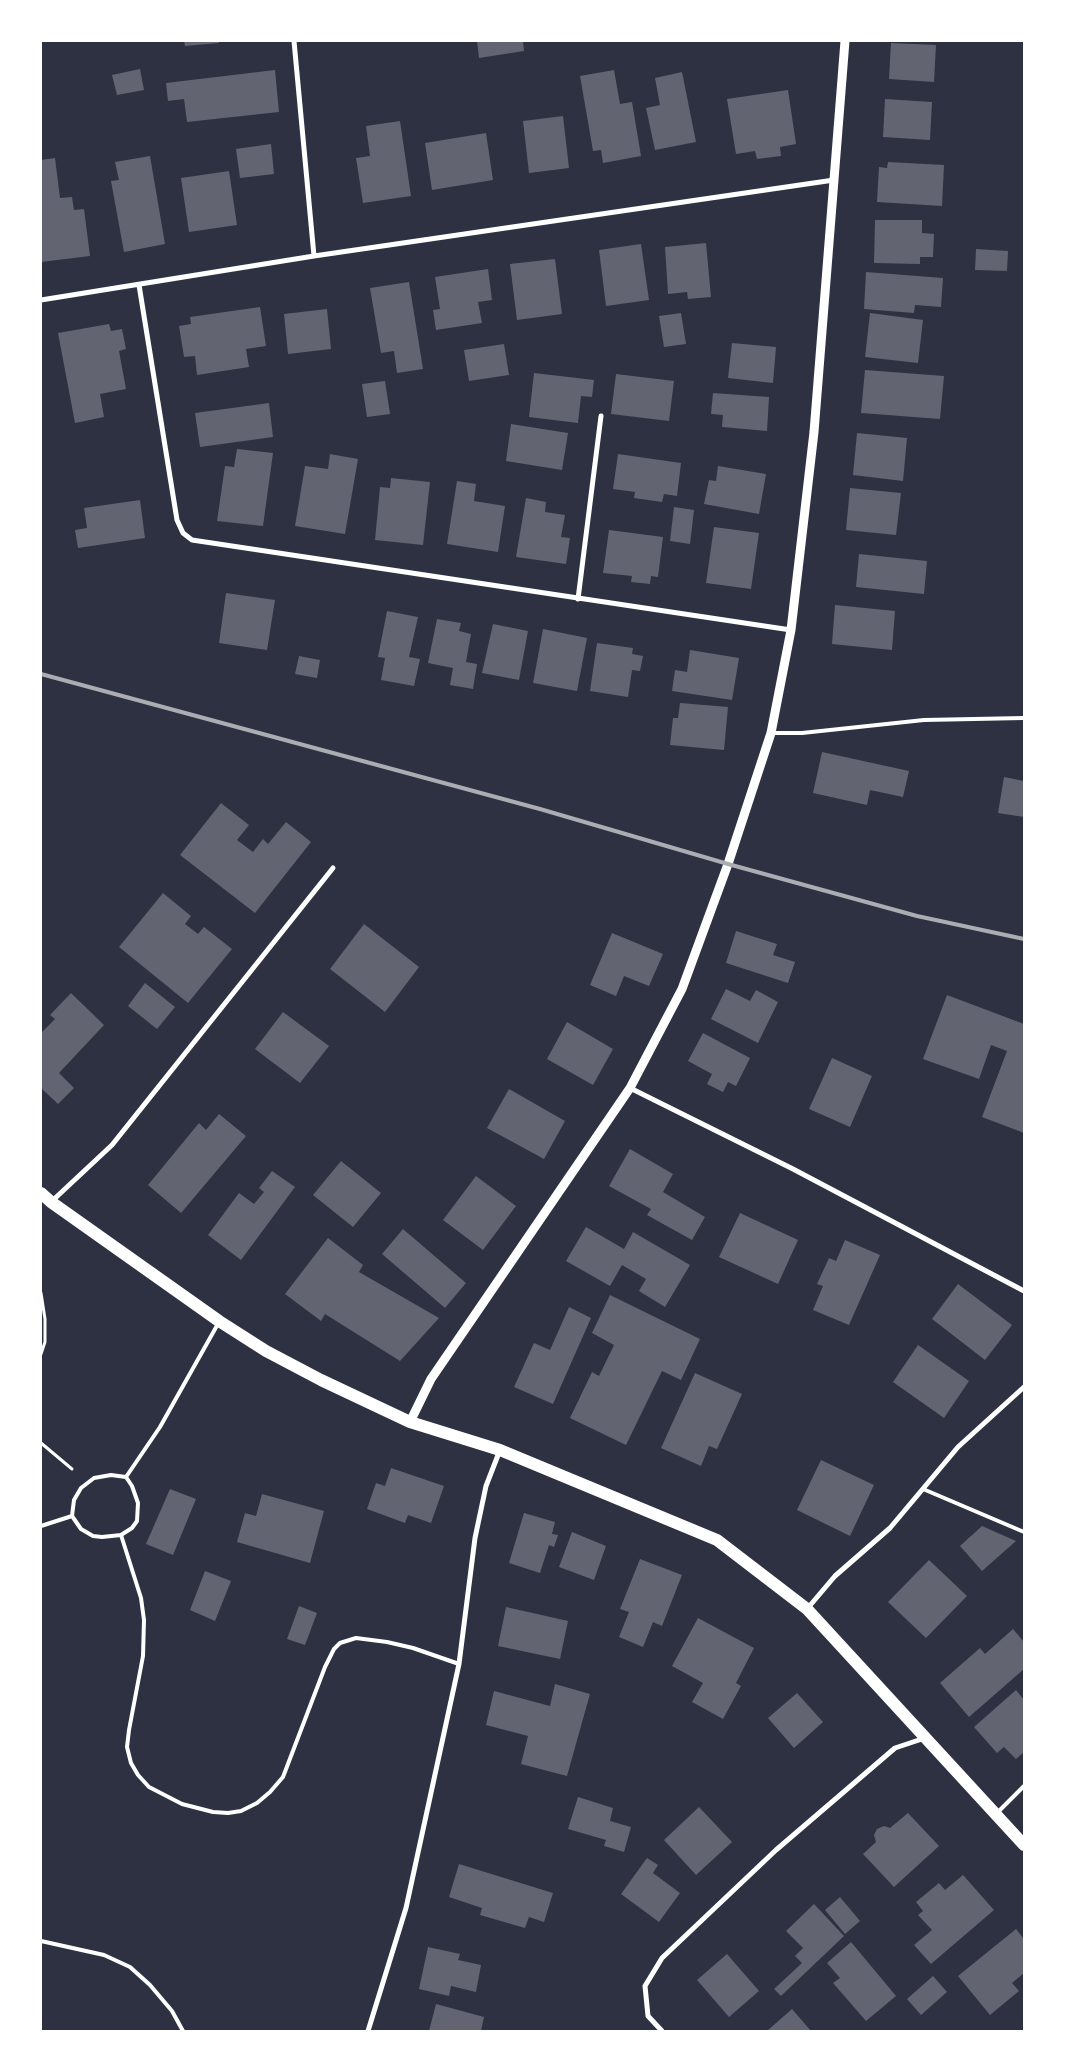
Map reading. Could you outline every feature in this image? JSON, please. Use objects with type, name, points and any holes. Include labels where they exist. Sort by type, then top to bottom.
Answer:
[{"type":"main road","points":[[41,1193],[219,1321],[266,1351],[321,1380],[410,1422],[500,1450],[717,1540],[807,1609],[1024,1846]]},
{"type":"street","points":[[294,41],[314,256]]},
{"type":"street","points":[[410,1422],[431,1379],[630,1088],[682,989],[715,901],[754,785],[770,733],[791,630],[814,432],[845,41]]},
{"type":"street","points":[[41,300],[139,286],[314,256],[835,180]]},
{"type":"street","points":[[139,286],[177,520],[189,538],[200,542],[791,630]]},
{"type":"street","points":[[578,599],[600,416]]},
{"type":"street","points":[[51,1202],[112,1145],[332,868]]},
{"type":"street","points":[[630,1088],[793,1169],[1024,1292]]},
{"type":"street","points":[[807,1609],[835,1576],[890,1528],[958,1447],[1024,1387]]},
{"type":"street","points":[[368,2031],[406,1908],[459,1664],[475,1538],[486,1486],[500,1450]]},
{"type":"street","points":[[662,2031],[648,2016],[645,1986],[662,1958],[776,1850],[895,1748],[926,1738]]},
{"type":"lane","points":[[770,733],[802,733],[924,720],[1024,718]]},
{"type":"lane","points":[[126,1477],[160,1427],[219,1321]]},
{"type":"lane","points":[[111,1475],[126,1477],[132,1486],[138,1503],[137,1521],[132,1528],[121,1535],[102,1537],[93,1536],[81,1529],[72,1516],[74,1500],[81,1488],[94,1478],[111,1475]]},
{"type":"lane","points":[[923,1489],[1024,1532]]},
{"type":"lane","points":[[41,1526],[72,1516]]},
{"type":"lane","points":[[121,1535],[142,1598],[144,1620],[143,1656],[129,1730],[128,1747],[131,1763],[138,1775],[149,1787],[182,1804],[213,1812],[228,1813],[241,1811],[257,1803],[270,1792],[283,1777],[325,1667],[334,1649],[348,1639],[363,1638],[387,1642],[413,1648],[459,1664]]},
{"type":"lane","points":[[996,1814],[1024,1786]]},
{"type":"lane","points":[[41,1940],[104,1955],[130,1967],[150,1985],[172,2011],[183,2031]]},
{"type":"path","points":[[41,1293],[45,1318],[45,1342],[41,1354]]},
{"type":"path","points":[[41,1443],[87,1483]]},
{"type":"building","points":[[184,41],[219,41],[219,43],[185,46]]},
{"type":"building","points":[[477,41],[523,41],[524,51],[479,58]]},
{"type":"building","points":[[891,43],[936,45],[934,82],[889,79]]},
{"type":"building","points":[[140,69],[144,90],[117,95],[112,75]]},
{"type":"building","points":[[275,70],[279,112],[187,122],[184,99],[168,101],[166,83]]},
{"type":"building","points":[[614,70],[620,104],[632,102],[641,156],[603,163],[601,150],[593,151],[580,76]]},
{"type":"building","points":[[682,72],[696,142],[655,150],[646,108],[660,105],[655,78]]},
{"type":"building","points":[[788,90],[796,144],[780,147],[781,156],[757,159],[755,151],[736,154],[727,99]]},
{"type":"building","points":[[885,99],[932,102],[930,140],[883,137]]},
{"type":"building","points":[[563,116],[569,168],[529,173],[523,121]]},
{"type":"building","points":[[400,121],[411,196],[363,203],[356,158],[370,156],[366,126]]},
{"type":"building","points":[[486,133],[493,180],[432,190],[425,143]]},
{"type":"building","points":[[271,144],[274,174],[240,178],[236,149]]},
{"type":"building","points":[[150,156],[165,244],[124,252],[111,181],[119,180],[115,162]]},
{"type":"building","points":[[55,158],[60,198],[72,197],[74,210],[84,209],[90,256],[41,262],[41,160]]},
{"type":"building","points":[[888,162],[944,165],[942,206],[877,202],[879,167],[887,168]]},
{"type":"building","points":[[229,171],[237,225],[189,232],[181,178]]},
{"type":"building","points":[[875,220],[922,220],[922,233],[934,234],[933,257],[920,257],[920,264],[874,263]]},
{"type":"building","points":[[706,243],[711,297],[688,299],[687,292],[668,294],[665,247]]},
{"type":"building","points":[[641,244],[649,300],[606,306],[599,250]]},
{"type":"building","points":[[976,249],[1008,251],[1007,271],[975,270]]},
{"type":"building","points":[[555,259],[562,314],[517,320],[510,264]]},
{"type":"building","points":[[488,269],[492,300],[478,302],[482,323],[436,330],[433,310],[440,309],[435,277]]},
{"type":"building","points":[[866,272],[943,278],[941,307],[915,305],[914,313],[864,309]]},
{"type":"building","points":[[409,282],[423,369],[397,373],[394,351],[381,353],[370,288]]},
{"type":"building","points":[[260,307],[266,346],[246,349],[249,367],[197,375],[195,356],[184,357],[179,326],[191,324],[190,317]]},
{"type":"building","points":[[327,309],[331,349],[288,354],[284,314]]},
{"type":"building","points":[[681,313],[686,344],[664,347],[659,316]]},
{"type":"building","points":[[870,313],[923,320],[918,363],[865,357]]},
{"type":"building","points":[[109,324],[111,331],[122,329],[126,349],[119,351],[126,389],[100,394],[104,417],[75,423],[58,333]]},
{"type":"building","points":[[732,343],[776,347],[773,383],[728,378]]},
{"type":"building","points":[[504,344],[509,375],[469,381],[464,350]]},
{"type":"building","points":[[865,370],[944,376],[940,419],[861,413]]},
{"type":"building","points":[[534,373],[594,380],[592,397],[581,396],[578,423],[529,417]]},
{"type":"building","points":[[616,374],[674,381],[669,421],[611,414]]},
{"type":"building","points":[[385,381],[390,414],[367,417],[362,384]]},
{"type":"building","points":[[713,393],[769,397],[767,431],[722,427],[723,415],[711,414]]},
{"type":"building","points":[[269,403],[273,437],[200,447],[195,413]]},
{"type":"building","points":[[511,424],[568,433],[562,470],[506,461]]},
{"type":"building","points":[[857,433],[907,438],[903,481],[853,475]]},
{"type":"building","points":[[237,449],[273,453],[263,526],[217,521],[225,466],[234,467]]},
{"type":"building","points":[[330,454],[358,459],[345,534],[295,526],[305,466],[328,469]]},
{"type":"building","points":[[618,454],[681,463],[677,496],[664,494],[662,502],[634,498],[635,492],[613,489]]},
{"type":"building","points":[[718,466],[766,474],[759,514],[704,504],[709,480],[716,481]]},
{"type":"building","points":[[391,478],[430,482],[423,545],[375,540],[380,487],[390,488]]},
{"type":"building","points":[[457,481],[476,484],[474,501],[505,506],[498,552],[447,544]]},
{"type":"building","points":[[850,488],[901,493],[896,535],[846,530]]},
{"type":"building","points":[[526,498],[546,502],[545,512],[565,515],[561,537],[570,538],[566,564],[516,557]]},
{"type":"building","points":[[140,500],[145,538],[78,548],[75,530],[87,528],[84,508]]},
{"type":"building","points":[[674,507],[694,510],[690,544],[670,541]]},
{"type":"building","points":[[714,527],[759,533],[751,589],[706,583]]},
{"type":"building","points":[[609,530],[663,537],[658,577],[651,576],[650,584],[631,582],[632,576],[603,573]]},
{"type":"building","points":[[859,554],[927,561],[924,594],[856,587]]},
{"type":"building","points":[[226,593],[275,600],[267,650],[219,643]]},
{"type":"building","points":[[835,605],[895,611],[892,650],[832,644]]},
{"type":"building","points":[[387,611],[418,617],[409,657],[420,659],[414,686],[381,680],[385,658],[378,657]]},
{"type":"building","points":[[437,619],[461,623],[459,631],[471,634],[466,662],[477,664],[473,689],[450,685],[453,668],[428,663]]},
{"type":"building","points":[[493,624],[528,631],[519,680],[482,673]]},
{"type":"building","points":[[543,629],[587,638],[577,691],[533,683]]},
{"type":"building","points":[[597,643],[633,648],[632,654],[643,656],[640,671],[632,670],[628,697],[590,691]]},
{"type":"building","points":[[690,650],[739,658],[732,700],[672,691],[675,670],[687,672]]},
{"type":"building","points":[[299,656],[320,660],[317,678],[295,674]]},
{"type":"building","points":[[680,703],[728,707],[724,750],[670,745],[673,718],[678,718]]},
{"type":"building","points":[[822,752],[909,771],[903,797],[870,790],[867,805],[813,793]]},
{"type":"building","points":[[1004,777],[1024,781],[1024,817],[998,813]]},
{"type":"building","points":[[221,803],[249,825],[237,840],[253,852],[263,839],[268,844],[286,822],[311,842],[255,913],[180,855]]},
{"type":"building","points":[[163,893],[191,916],[185,924],[198,934],[204,927],[232,949],[188,1003],[119,947]]},
{"type":"building","points":[[364,924],[419,967],[385,1012],[330,969]]},
{"type":"building","points":[[736,931],[777,944],[773,955],[795,962],[788,983],[726,963]]},
{"type":"building","points":[[612,933],[663,954],[649,986],[624,976],[616,996],[590,985]]},
{"type":"building","points":[[145,983],[175,1007],[157,1029],[128,1006]]},
{"type":"building","points":[[726,989],[750,1001],[756,990],[778,1002],[758,1043],[711,1019]]},
{"type":"building","points":[[71,993],[104,1025],[59,1073],[74,1088],[58,1104],[41,1088],[41,1033],[55,1019],[50,1015]]},
{"type":"building","points":[[947,995],[1024,1024],[1024,1133],[982,1117],[1007,1051],[991,1045],[979,1079],[923,1059]]},
{"type":"building","points":[[283,1012],[329,1046],[300,1083],[255,1049]]},
{"type":"building","points":[[567,1022],[613,1049],[593,1085],[547,1059]]},
{"type":"building","points":[[703,1033],[750,1058],[736,1086],[728,1082],[723,1092],[707,1084],[712,1074],[688,1061]]},
{"type":"building","points":[[832,1058],[872,1076],[850,1127],[809,1109]]},
{"type":"building","points":[[509,1089],[565,1121],[544,1159],[487,1128]]},
{"type":"building","points":[[219,1114],[246,1136],[181,1213],[148,1185],[199,1123],[206,1130]]},
{"type":"building","points":[[630,1149],[673,1174],[663,1192],[705,1217],[692,1240],[647,1215],[651,1209],[609,1186]]},
{"type":"building","points":[[341,1161],[381,1193],[353,1227],[313,1195]]},
{"type":"building","points":[[272,1171],[295,1187],[241,1260],[208,1235],[239,1193],[254,1204],[264,1192],[259,1188]]},
{"type":"building","points":[[476,1176],[516,1206],[483,1250],[443,1220]]},
{"type":"building","points":[[740,1213],[798,1240],[778,1284],[719,1257]]},
{"type":"building","points":[[586,1227],[624,1249],[633,1232],[690,1265],[665,1307],[639,1291],[646,1279],[622,1265],[610,1286],[566,1261]]},
{"type":"building","points":[[403,1229],[466,1283],[445,1308],[382,1254]]},
{"type":"building","points":[[328,1238],[363,1265],[359,1272],[439,1318],[400,1361],[325,1314],[321,1321],[285,1294]]},
{"type":"building","points":[[845,1240],[880,1255],[849,1325],[813,1310],[823,1286],[817,1284],[829,1258],[836,1261]]},
{"type":"building","points":[[958,1284],[1012,1325],[985,1360],[932,1319]]},
{"type":"building","points":[[610,1295],[700,1339],[681,1380],[662,1371],[626,1445],[570,1418],[592,1372],[599,1376],[614,1345],[592,1333]]},
{"type":"building","points":[[569,1307],[591,1318],[553,1404],[514,1387],[534,1343],[550,1350]]},
{"type":"building","points":[[918,1345],[969,1381],[944,1418],[893,1382]]},
{"type":"building","points":[[695,1373],[742,1394],[717,1449],[709,1446],[701,1466],[661,1448]]},
{"type":"building","points":[[821,1460],[874,1485],[850,1536],[797,1510]]},
{"type":"building","points":[[391,1468],[444,1486],[431,1523],[408,1515],[405,1523],[367,1509],[376,1483],[385,1486]]},
{"type":"building","points":[[170,1489],[196,1499],[173,1555],[146,1544]]},
{"type":"building","points":[[262,1494],[324,1511],[310,1563],[237,1542],[245,1513],[256,1516]]},
{"type":"building","points":[[524,1513],[555,1522],[552,1534],[558,1535],[554,1547],[549,1545],[540,1573],[509,1563]]},
{"type":"building","points":[[982,1526],[1016,1541],[982,1571],[960,1546]]},
{"type":"building","points":[[572,1532],[606,1546],[594,1580],[559,1567]]},
{"type":"building","points":[[640,1559],[682,1575],[662,1626],[653,1622],[643,1647],[619,1637],[629,1612],[620,1609]]},
{"type":"building","points":[[929,1560],[967,1596],[926,1638],[888,1602]]},
{"type":"building","points":[[205,1571],[231,1581],[215,1621],[190,1610]]},
{"type":"building","points":[[299,1606],[317,1613],[305,1645],[287,1639]]},
{"type":"building","points":[[506,1607],[568,1621],[560,1659],[498,1646]]},
{"type":"building","points":[[698,1618],[754,1648],[736,1683],[741,1686],[723,1719],[692,1702],[703,1683],[672,1666]]},
{"type":"building","points":[[1013,1629],[1024,1642],[1024,1669],[969,1717],[940,1683],[980,1648],[985,1654]]},
{"type":"building","points":[[555,1684],[590,1694],[567,1776],[521,1764],[528,1736],[486,1725],[494,1691],[550,1706]]},
{"type":"building","points":[[1016,1690],[1024,1700],[1024,1752],[1016,1759],[1004,1747],[997,1753],[974,1727]]},
{"type":"building","points":[[797,1693],[823,1722],[794,1748],[768,1718]]},
{"type":"building","points":[[578,1797],[613,1808],[610,1821],[631,1827],[624,1852],[604,1846],[606,1840],[568,1829]]},
{"type":"building","points":[[699,1807],[732,1842],[696,1875],[664,1840]]},
{"type":"building","points":[[908,1813],[939,1846],[894,1887],[863,1854],[876,1842],[874,1835],[877,1829],[884,1826],[890,1828]]},
{"type":"building","points":[[647,1858],[658,1865],[653,1873],[680,1893],[659,1922],[621,1894]]},
{"type":"building","points":[[459,1864],[553,1893],[544,1922],[529,1917],[525,1928],[480,1915],[482,1908],[449,1897]]},
{"type":"building","points":[[963,1875],[994,1910],[931,1964],[914,1945],[932,1930],[918,1915],[923,1911],[916,1902],[939,1883],[945,1890]]},
{"type":"building","points":[[840,1897],[860,1921],[845,1934],[825,1910]]},
{"type":"building","points":[[814,1904],[844,1936],[781,1996],[774,1989],[802,1963],[795,1956],[803,1948],[786,1931]]},
{"type":"building","points":[[1016,1929],[1024,1939],[1024,1973],[1012,1983],[1019,1991],[990,2015],[958,1976]]},
{"type":"building","points":[[851,1942],[896,1996],[866,2021],[833,1983],[840,1978],[827,1963]]},
{"type":"building","points":[[428,1947],[460,1954],[458,1960],[481,1965],[476,1992],[451,1986],[449,1996],[419,1989]]},
{"type":"building","points":[[727,1954],[759,1991],[729,2017],[697,1980]]},
{"type":"building","points":[[933,1976],[947,1992],[921,2015],[907,1999]]},
{"type":"building","points":[[436,2004],[484,2017],[481,2031],[429,2031]]},
{"type":"building","points":[[792,2009],[811,2031],[767,2031]]},
{"type":"railway","points":[[41,674],[540,809],[728,864],[917,916],[1024,939]]}]
